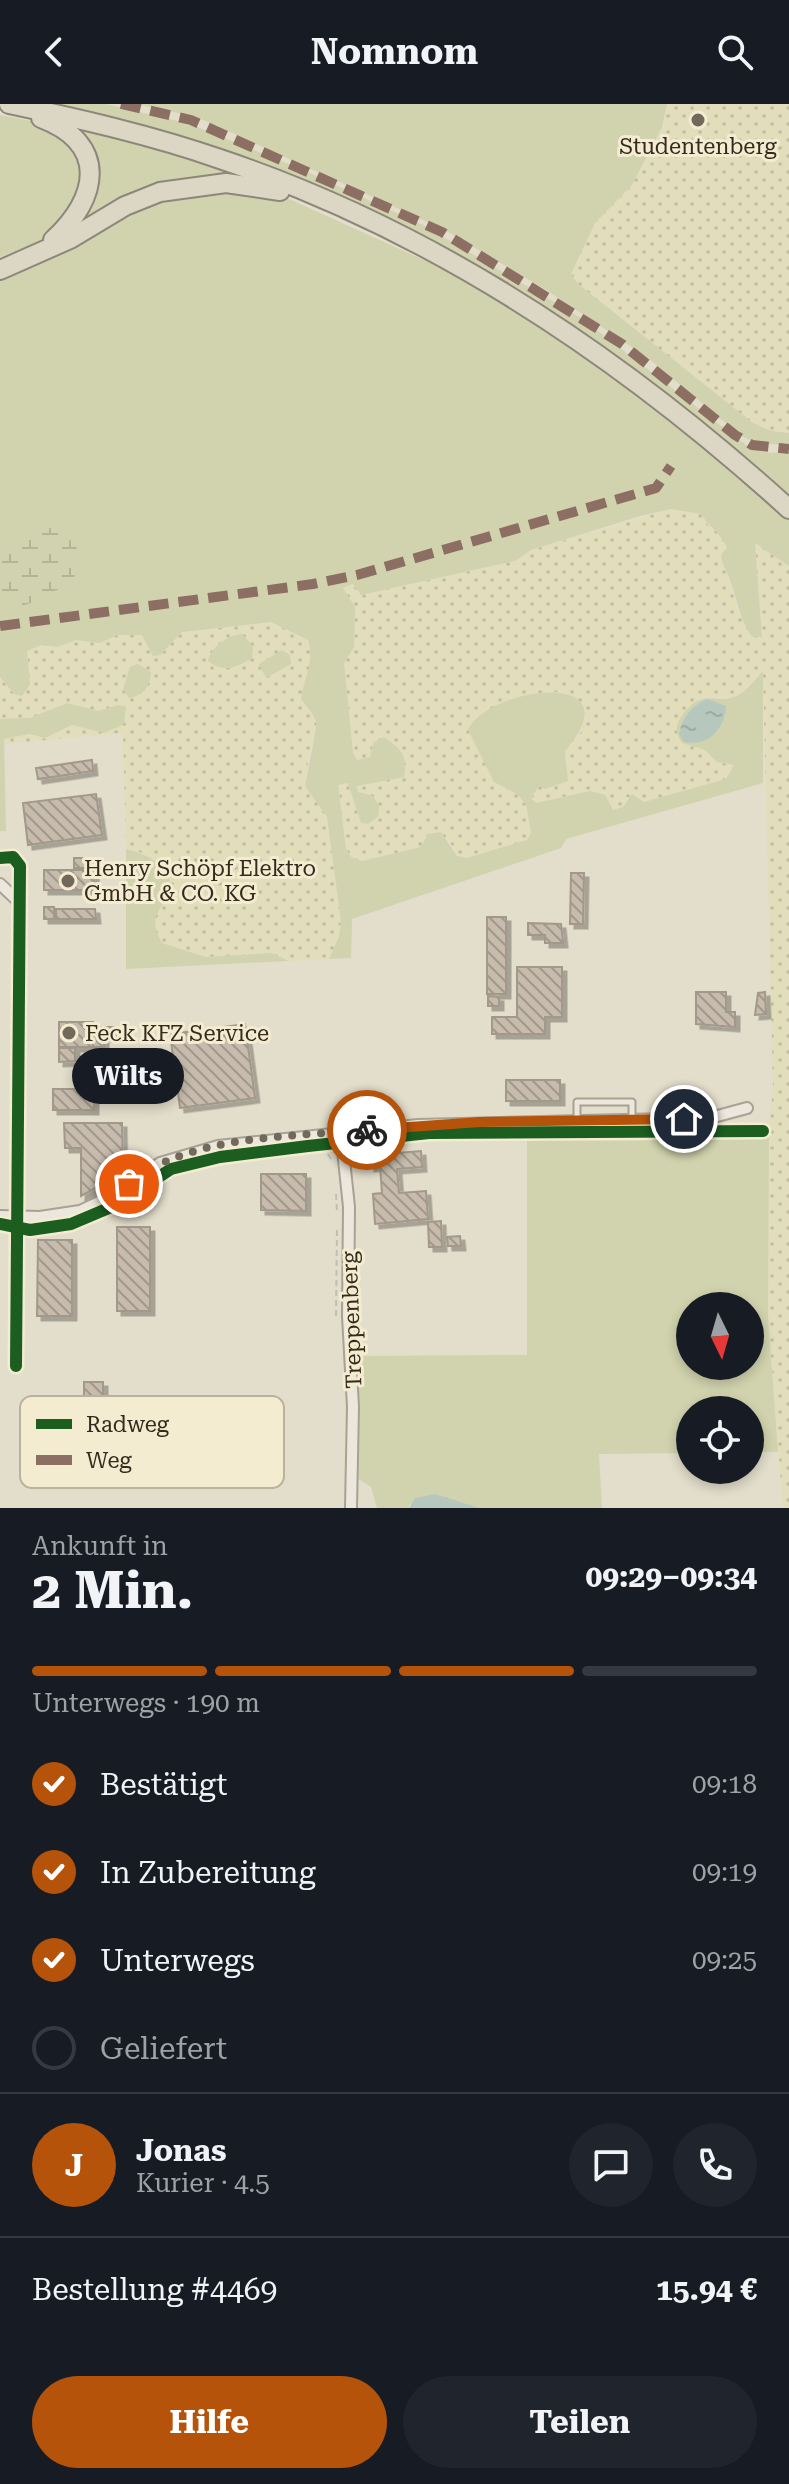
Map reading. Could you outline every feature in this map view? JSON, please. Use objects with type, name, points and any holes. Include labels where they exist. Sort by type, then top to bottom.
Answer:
[{"type":"highway","points":[[7,104],[98,123],[221,159],[341,207],[451,260],[609,360],[789,509]]},
{"type":"highway","points":[[0,264],[30,256],[77,217],[88,196],[90,168],[86,155],[69,132],[7,104]]},
{"type":"highway","points":[[0,270],[135,201],[197,184],[248,184],[341,207]]},
{"type":"street","points":[[0,858],[13,857],[20,866],[16,1366]]},
{"type":"street","points":[[0,884],[18,901]]},
{"type":"street","points":[[0,1216],[80,1211],[116,1194],[160,1163],[197,1150],[342,1137],[418,1125],[710,1118],[747,1108]]},
{"type":"street","name":"Treppenberg","points":[[342,1137],[349,1207],[348,1316],[353,1407],[351,1508]]},
{"type":"lane","points":[[577,1121],[577,1102],[632,1102],[631,1120]]},
{"type":"path","points":[[655,1130],[763,1131]]},
{"type":"path","points":[[321,1145],[342,1137]]},
{"type":"path","points":[[18,1229],[71,1224]]},
{"type":"shaded area","points":[[667,104],[789,104],[789,433],[771,431],[753,424],[576,283],[571,273],[595,223],[632,185],[662,127]]},
{"type":"shaded area","points":[[671,509],[701,514],[708,525],[722,535],[727,548],[723,567],[730,578],[738,614],[762,637],[755,542],[789,566],[789,1508],[783,1508],[768,1317],[769,1134],[773,1086],[763,672],[742,693],[729,698],[705,696],[682,743],[705,750],[717,762],[734,765],[726,779],[644,802],[627,797],[623,807],[613,810],[590,791],[536,803],[531,799],[539,786],[569,766],[564,751],[583,730],[562,691],[518,698],[494,782],[517,794],[526,804],[531,833],[527,840],[467,858],[457,856],[448,838],[428,834],[421,847],[362,861],[351,857],[346,849],[338,785],[348,783],[361,823],[368,824],[357,786],[404,777],[374,742],[370,757],[364,761],[357,760],[353,753],[344,662],[354,647],[355,607],[342,588],[353,584],[361,595],[515,561],[531,550]]},
{"type":"shaded area","points":[[271,622],[308,640],[312,654],[301,699],[317,722],[317,736],[309,752],[305,785],[327,817],[341,921],[339,937],[329,959],[289,961],[271,953],[206,957],[162,943],[154,927],[154,914],[172,893],[143,853],[126,849],[123,733],[4,744],[4,739],[17,734],[45,738],[72,725],[98,732],[118,705],[98,711],[67,703],[30,718],[0,719],[0,677],[14,694],[30,685],[27,651],[41,645],[58,647],[76,640],[100,643],[117,635],[142,635],[160,655],[182,632]]},
{"type":"green space","points":[[38,104],[106,104],[190,124],[301,169],[423,225],[581,318],[750,448],[769,453],[789,452],[789,501],[422,239]]},
{"type":"green space","points":[[136,104],[667,104],[662,127],[632,185],[595,223],[571,274],[577,283],[753,423],[771,431],[789,433],[789,445],[755,443],[740,435],[648,358],[548,291],[443,229],[197,117]]},
{"type":"green space","points":[[0,115],[47,124],[76,148],[85,187],[47,238],[0,257]]},
{"type":"green space","points":[[77,124],[242,173],[245,180],[233,178],[72,229],[93,194],[70,129]]},
{"type":"green space","points":[[179,190],[276,193],[479,285],[614,373],[789,518],[789,566],[755,543],[762,637],[752,637],[744,622],[722,562],[721,555],[727,548],[722,538],[701,514],[671,509],[531,550],[515,561],[361,595],[353,584],[343,588],[355,607],[354,647],[344,663],[353,753],[357,760],[370,757],[374,742],[384,737],[399,749],[405,763],[404,777],[357,786],[358,792],[373,796],[379,806],[378,817],[368,824],[361,823],[348,783],[338,785],[346,849],[351,857],[362,861],[421,847],[428,834],[441,832],[457,856],[467,858],[527,840],[531,833],[526,804],[517,794],[494,782],[468,730],[481,715],[502,703],[526,695],[551,692],[571,696],[583,706],[582,724],[565,751],[568,781],[545,789],[539,786],[531,798],[536,803],[590,791],[605,795],[613,810],[623,807],[632,794],[644,802],[726,779],[734,765],[717,762],[705,750],[682,743],[677,732],[678,721],[698,701],[732,698],[740,694],[763,671],[763,783],[566,839],[561,848],[352,919],[351,958],[329,959],[339,937],[341,921],[327,817],[305,786],[316,725],[301,699],[310,663],[308,640],[271,622],[182,632],[160,655],[153,656],[142,635],[117,635],[100,643],[76,640],[58,647],[41,645],[27,651],[30,685],[22,696],[14,694],[0,677],[0,274]]},
{"type":"green space","points":[[54,527],[76,545],[80,567],[67,588],[44,593],[38,601],[17,607],[15,595],[0,593],[0,546],[10,538]]},
{"type":"green space","points":[[242,634],[253,646],[252,659],[225,668],[208,661],[221,642]]},
{"type":"green space","points":[[282,650],[290,655],[291,664],[266,678],[259,664]]},
{"type":"green space","points":[[138,664],[151,672],[149,682],[145,690],[129,698],[123,689],[130,667]]},
{"type":"green space","points":[[67,703],[98,711],[118,705],[126,707],[124,724],[104,733],[72,725],[45,738],[29,734],[4,739],[6,831],[0,831],[0,719],[30,718]]},
{"type":"green space","points":[[126,849],[151,858],[168,876],[172,893],[158,911],[155,922],[162,943],[206,957],[271,953],[289,961],[126,969]]},
{"type":"green space","points":[[527,1134],[769,1134],[768,1317],[778,1452],[764,1452],[764,1396],[676,1396],[676,1453],[599,1454],[602,1508],[480,1508],[435,1494],[409,1505],[409,1508],[377,1508],[371,1487],[357,1478],[356,1356],[527,1355]]},
{"type":"water","points":[[707,699],[726,706],[719,729],[701,742],[684,742],[679,734],[682,723],[696,705]]},
{"type":"water","points":[[435,1494],[480,1508],[409,1508],[415,1498]]},
{"type":"building","points":[[92,760],[93,771],[38,779],[36,768]]},
{"type":"building","points":[[96,794],[102,835],[28,845],[23,803]]},
{"type":"building","points":[[74,858],[89,858],[89,868],[74,868]]},
{"type":"building","points":[[44,870],[94,870],[95,890],[44,890]]},
{"type":"building","points":[[571,873],[584,873],[583,924],[570,924]]},
{"type":"building","points":[[44,907],[54,907],[54,919],[44,919]]},
{"type":"building","points":[[56,909],[95,909],[96,919],[56,919]]},
{"type":"building","points":[[487,917],[506,917],[506,994],[487,994]]},
{"type":"building","points":[[528,923],[561,924],[563,943],[545,943],[545,935],[528,935]]},
{"type":"building","points":[[517,967],[562,967],[562,1017],[545,1017],[545,1034],[492,1034],[492,1017],[517,1017]]},
{"type":"building","points":[[696,992],[726,992],[726,1012],[735,1012],[735,1027],[696,1024]]},
{"type":"building","points":[[765,992],[766,1014],[755,1015],[758,993]]},
{"type":"building","points":[[488,996],[499,997],[499,1006],[488,1006]]},
{"type":"building","points":[[59,1022],[93,1022],[93,1047],[59,1047]]},
{"type":"building","points":[[245,1024],[255,1098],[180,1108],[170,1034]]},
{"type":"building","points":[[93,1027],[115,1027],[115,1037],[104,1037],[104,1047],[93,1047]]},
{"type":"building","points":[[59,1048],[75,1048],[75,1061],[59,1062]]},
{"type":"building","points":[[506,1080],[560,1080],[560,1101],[506,1101]]},
{"type":"building","points":[[53,1089],[94,1089],[94,1110],[53,1110]]},
{"type":"building","points":[[64,1123],[122,1123],[123,1173],[81,1196],[81,1148],[65,1148]]},
{"type":"building","points":[[384,1148],[384,1154],[421,1151],[422,1167],[397,1169],[399,1193],[426,1191],[428,1219],[375,1224],[373,1194],[382,1193],[380,1166],[370,1167],[368,1149]]},
{"type":"building","points":[[261,1174],[306,1174],[306,1211],[261,1210]]},
{"type":"building","points":[[441,1221],[442,1247],[429,1247],[428,1222]]},
{"type":"building","points":[[117,1227],[150,1227],[150,1311],[117,1311]]},
{"type":"building","points":[[460,1236],[461,1246],[448,1246],[447,1237]]},
{"type":"building","points":[[38,1240],[72,1240],[72,1316],[37,1316]]},
{"type":"building","points":[[84,1382],[103,1382],[103,1396],[84,1396]]},
{"type":"marked path","points":[[121,104],[191,120],[442,232],[622,344],[735,435],[752,445],[789,449]]},
{"type":"marked path","points":[[0,626],[313,584],[357,575],[656,488],[671,466]]},
{"type":"cycle path","points":[[0,858],[13,857],[20,866],[16,1366]]},
{"type":"cycle path","points":[[0,1224],[30,1230],[71,1224],[116,1205],[171,1169],[220,1157],[308,1146],[429,1133],[763,1131]]},
{"type":"way so far","points":[[129,1184],[160,1163],[197,1150],[367,1130]]},
{"type":"place","name":"Studentenberg","points":[[698,120]]},
{"type":"place","name":"Henry Schöpf Elektro GmbH & CO. KG","points":[[68,881]]},
{"type":"place","name":"Feck KFZ Service","points":[[69,1033]]},
{"type":"place","name":"Wilts","points":[[129,1184]]},
{"type":"route","points":[[367,1130],[480,1122],[684,1119]]}]
